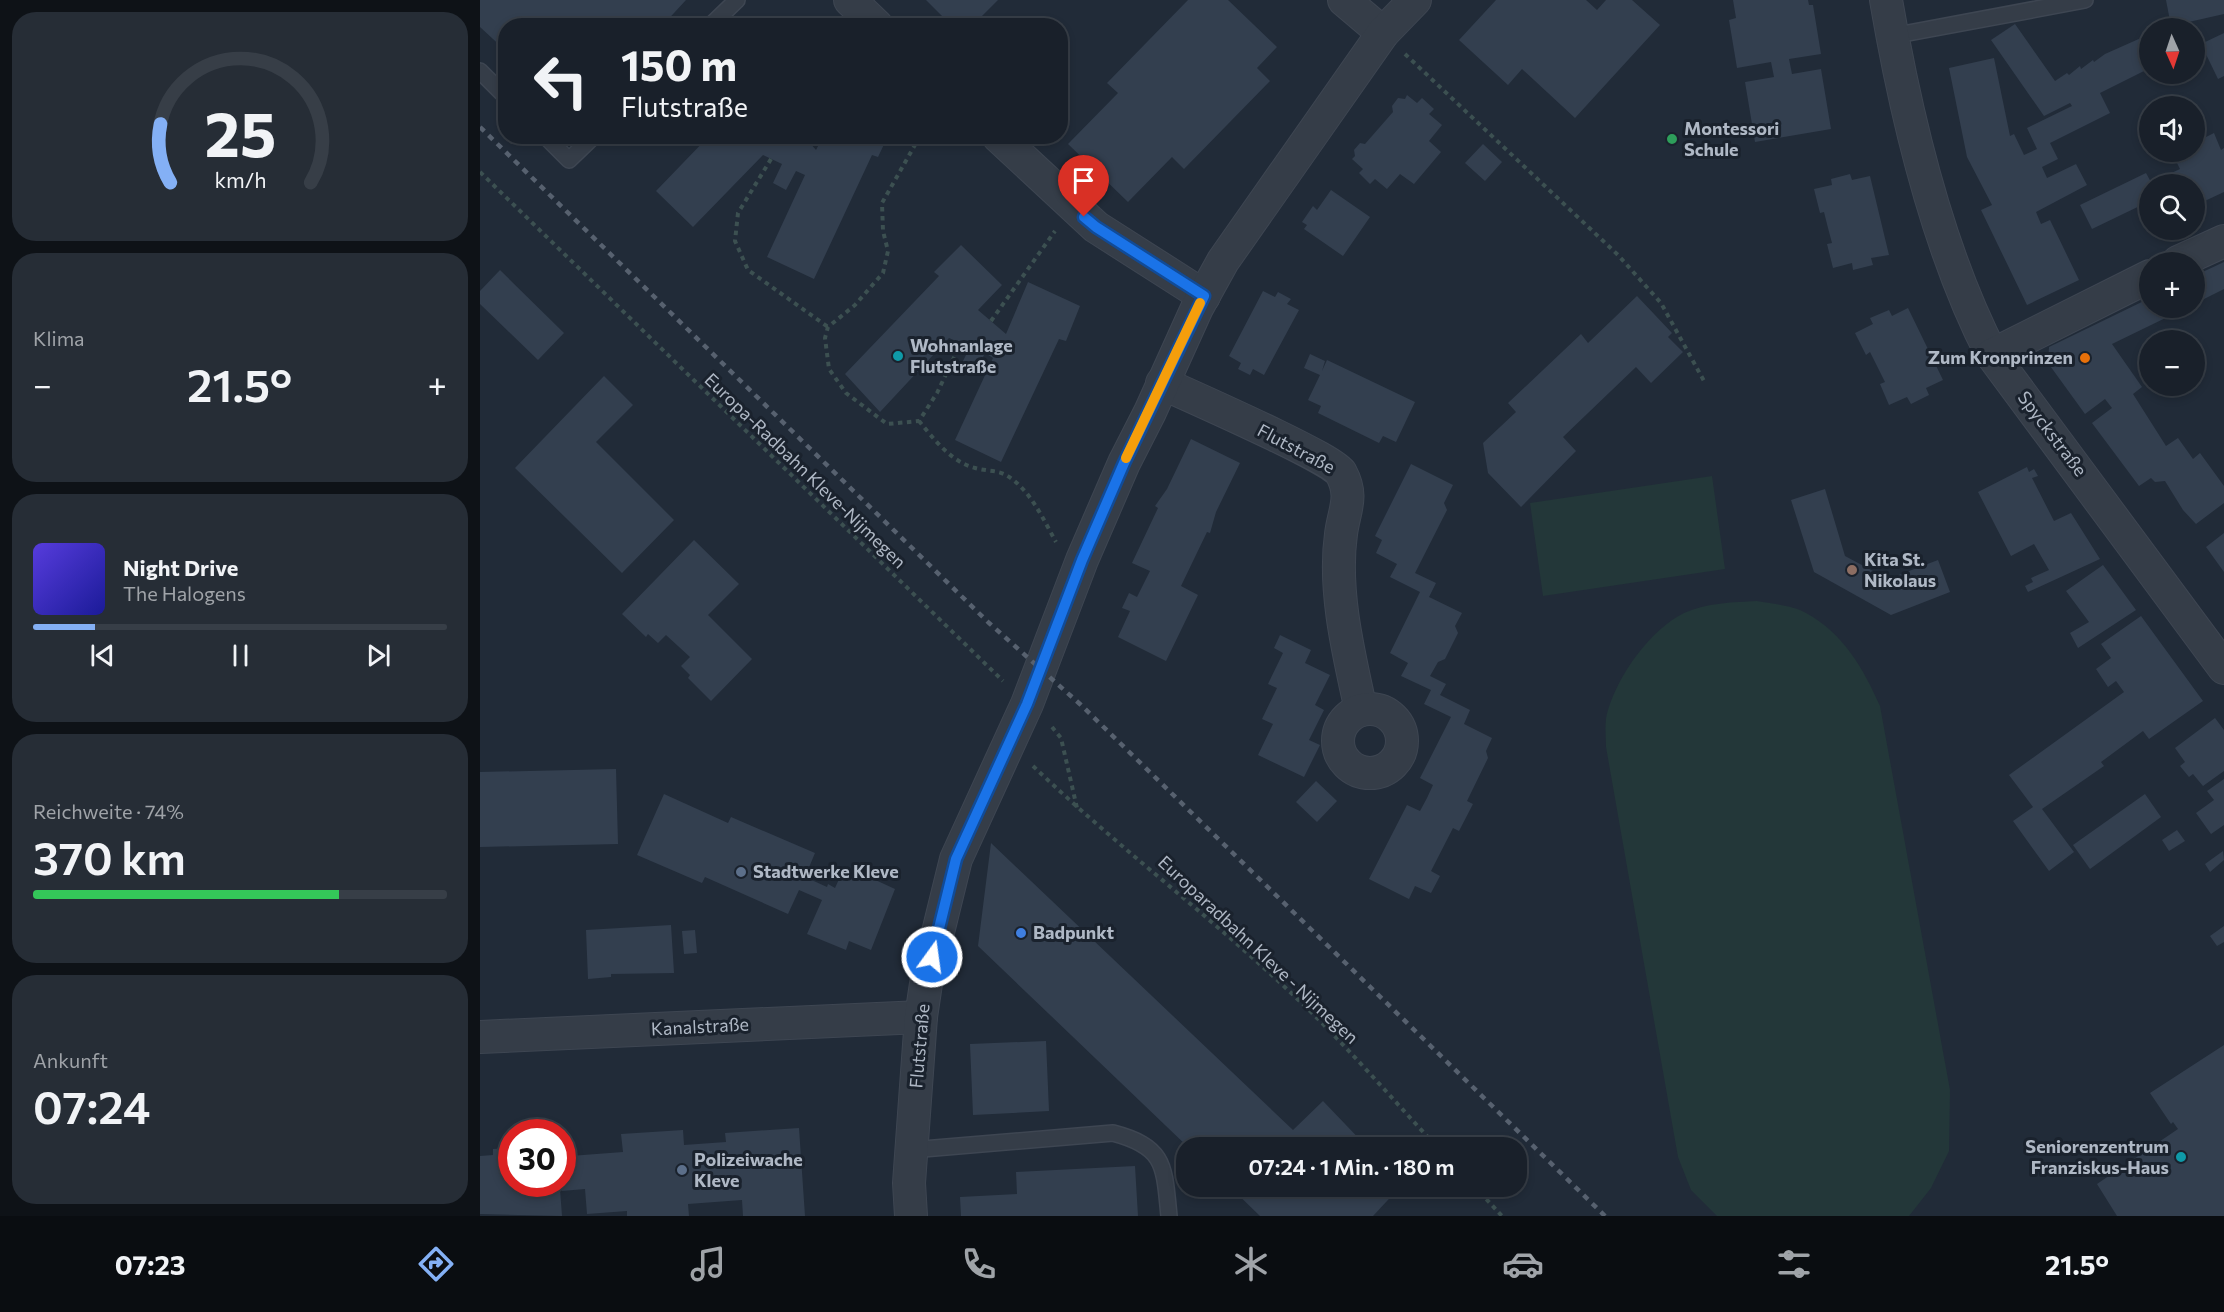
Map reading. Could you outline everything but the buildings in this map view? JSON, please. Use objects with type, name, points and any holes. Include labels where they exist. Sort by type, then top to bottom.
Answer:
[{"type":"street","points":[[850,0],[869,18]]},
{"type":"street","points":[[1344,0],[1383,33]]},
{"type":"street","name":"Flutstraße","points":[[910,1216],[911,1150],[921,1017],[927,977],[956,859],[1027,704],[1082,560],[1124,463],[1204,296],[1223,261],[1383,33],[1415,0]]},
{"type":"street","name":"Spyckstraße","points":[[1886,0],[1907,117],[1942,231],[1978,329],[1992,355],[2224,668]]},
{"type":"street","points":[[1007,144],[1096,227],[1204,296]]},
{"type":"street","points":[[2199,252],[2224,240]]},
{"type":"street","points":[[1992,355],[2139,282]]},
{"type":"street","name":"Flutstraße","points":[[1162,383],[1312,453],[1340,471],[1350,498],[1341,532],[1338,567],[1361,710]]},
{"type":"street","name":"Kanalstraße","points":[[480,1037],[921,1017]]},
{"type":"lane","points":[[718,18],[737,0]]},
{"type":"lane","points":[[1892,36],[2085,0]]},
{"type":"lane","points":[[480,71],[498,89]]},
{"type":"lane","points":[[553,144],[568,160],[585,144]]},
{"type":"lane","points":[[911,1150],[1113,1133],[1139,1140],[1156,1153],[1166,1178],[1169,1216]]},
{"type":"path","points":[[1383,33],[1618,255],[1661,303],[1704,381]]},
{"type":"path","points":[[915,144],[882,203],[883,231],[888,251],[884,273],[855,305],[828,327],[825,338],[829,369],[846,393],[887,424],[919,421]]},
{"type":"path","points":[[771,159],[738,213],[735,241],[748,270],[828,327]]},
{"type":"path","name":"Europa-Radbahn Kleve-Nijmegen","points":[[480,172],[1061,738],[1077,808]]},
{"type":"path","points":[[991,321],[1073,206]]},
{"type":"path","points":[[919,421],[937,393],[960,343]]},
{"type":"path","points":[[919,421],[938,445],[972,468],[1004,473],[1014,481],[1038,509],[1058,546],[1082,560]]},
{"type":"path","name":"Europaradbahn Kleve - Nijmegen","points":[[1009,744],[1077,808],[1174,888],[1316,1017],[1428,1137]]},
{"type":"path","points":[[1484,1197],[1502,1216]]},
{"type":"green space","points":[[1712,476],[1725,569],[1543,596],[1530,503]]},
{"type":"green space","points":[[1757,601],[1801,610],[1831,631],[1859,665],[1880,706],[1950,1090],[1949,1151],[1931,1188],[1909,1216],[1717,1216],[1691,1190],[1678,1157],[1606,747],[1606,719],[1613,696],[1628,668],[1637,654],[1659,630],[1684,613],[1701,607]]},
{"type":"railway","points":[[480,127],[989,623],[1081,705],[1605,1216]]},
{"type":"slow traffic","points":[[1126,458],[1150,412],[1170,362],[1200,303]]},
{"type":"place","name":"Montessori Schule","points":[[1672,139]]},
{"type":"place","name":"Wohnanlage Flutstraße","points":[[898,356]]},
{"type":"place","name":"Zum Kronprinzen","points":[[2085,358]]},
{"type":"place","name":"Kita St. Nikolaus","points":[[1852,570]]},
{"type":"place","name":"Stadtwerke Kleve","points":[[741,872]]},
{"type":"place","name":"Badpunkt","points":[[1021,933]]},
{"type":"place","name":"Seniorenzentrum Franziskus-Haus","points":[[2181,1157]]},
{"type":"place","name":"Polizeiwache Kleve","points":[[682,1170]]},
{"type":"route","points":[[932,957],[956,859],[1027,704],[1082,560],[1124,463],[1150,412],[1170,362],[1204,296],[1084,217]]}]
